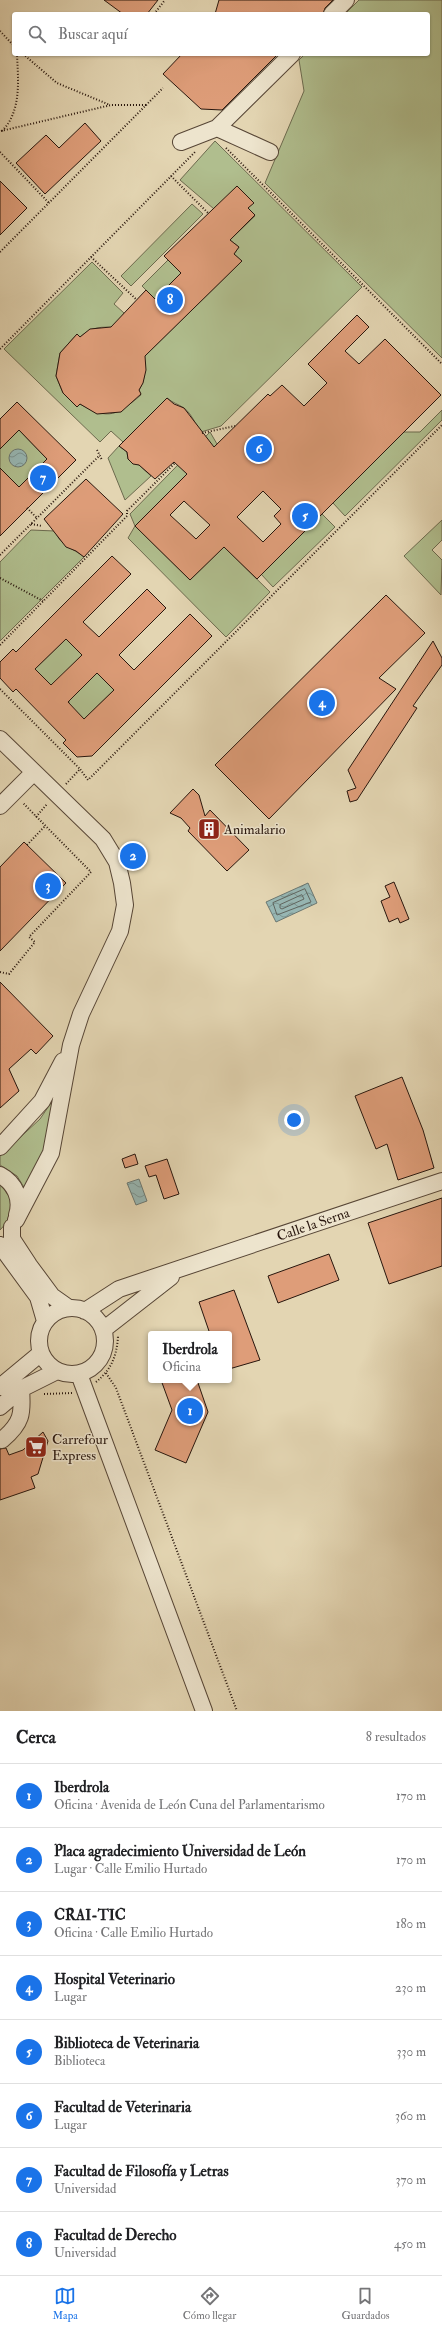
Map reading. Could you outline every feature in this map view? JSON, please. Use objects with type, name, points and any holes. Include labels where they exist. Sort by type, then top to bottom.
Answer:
[{"type":"street","points":[[334,12],[346,0]]},
{"type":"street","points":[[182,142],[217,128],[290,56]]},
{"type":"street","points":[[217,128],[270,152]]},
{"type":"street","points":[[0,739],[103,839],[117,862],[125,905],[120,931],[81,1014],[71,1045],[52,1153],[14,1223],[0,1238]]},
{"type":"street","points":[[0,806],[34,772]]},
{"type":"street","points":[[0,1147],[42,1101],[71,1045]]},
{"type":"street","points":[[0,1175],[14,1187],[18,1198],[19,1209],[14,1223],[12,1239],[29,1265],[52,1296],[77,1310],[94,1317],[103,1330],[105,1341],[103,1352],[98,1362],[89,1369],[79,1374],[68,1374],[57,1371],[50,1366],[41,1353],[39,1336],[45,1321],[38,1297],[0,1245]]},
{"type":"street","name":"Calle la Serna","points":[[45,1321],[52,1315],[77,1310],[119,1289],[442,1181]]},
{"type":"street","name":"Calle la Serna","points":[[103,1330],[184,1267]]},
{"type":"street","points":[[0,1387],[41,1353]]},
{"type":"street","points":[[0,1408],[21,1389],[57,1371]]},
{"type":"street","points":[[79,1374],[204,1711]]},
{"type":"street","points":[[2,1440],[12,1431],[22,1416],[21,1389]]},
{"type":"path","points":[[156,12],[165,0]]},
{"type":"path","points":[[0,31],[12,44]]},
{"type":"path","points":[[0,132],[6,127],[18,100],[17,56]]},
{"type":"path","points":[[25,56],[57,83],[111,105]]},
{"type":"path","points":[[0,252],[163,88]]},
{"type":"path","points":[[0,132],[111,105],[147,105]]},
{"type":"path","points":[[224,146],[442,364]]},
{"type":"path","points":[[0,349],[197,150]]},
{"type":"path","points":[[0,152],[49,203]]},
{"type":"path","points":[[171,176],[209,214]]},
{"type":"path","points":[[91,257],[137,300]]},
{"type":"path","points":[[0,690],[80,769],[88,780],[442,425]]},
{"type":"path","points":[[202,433],[235,426]]},
{"type":"path","points":[[97,450],[102,460]]},
{"type":"path","points":[[0,555],[100,455]]},
{"type":"path","points":[[0,645],[127,516],[127,511],[175,463]]},
{"type":"path","points":[[27,508],[37,518]]},
{"type":"path","points":[[31,524],[42,526]]},
{"type":"path","points":[[0,578],[43,601]]},
{"type":"path","points":[[62,789],[80,769]]},
{"type":"path","points":[[36,816],[51,800]]},
{"type":"path","points":[[0,972],[9,974],[35,942],[29,937],[91,872],[21,802]]},
{"type":"path","points":[[27,845],[45,826]]},
{"type":"path","points":[[94,1384],[106,1373],[115,1359],[119,1332]]},
{"type":"path","points":[[106,1373],[116,1388],[237,1711]]},
{"type":"green space","points":[[359,0],[442,0],[442,358],[265,183],[304,91],[299,60],[303,56],[430,56],[430,12],[347,12]]},
{"type":"green space","points":[[215,141],[362,287],[221,426],[201,432],[187,410],[167,398],[123,442],[111,431],[100,442],[4,349],[92,262],[123,293],[114,304],[124,313],[117,328],[97,328],[80,337],[77,334],[60,353],[56,376],[63,393],[77,407],[80,404],[98,413],[106,414],[119,411],[141,395],[139,390],[144,379],[144,369],[139,348],[152,349],[242,261],[234,254],[239,247],[230,240],[255,216],[248,208],[253,202],[214,209],[180,180]]},
{"type":"green space","points":[[192,204],[203,214],[131,286],[121,276]]},
{"type":"green space","points":[[168,260],[181,273],[155,299],[142,286]]},
{"type":"green space","points":[[442,410],[442,420],[345,516],[333,503],[404,432],[420,432]]},
{"type":"green space","points":[[19,430],[47,459],[19,487],[0,468],[0,449]]},
{"type":"green space","points":[[210,432],[217,444],[135,526],[130,514]]},
{"type":"green space","points":[[119,446],[127,452],[128,459],[139,465],[151,476],[125,500],[108,458]]},
{"type":"green space","points":[[322,514],[335,527],[273,587],[261,574]]},
{"type":"green space","points":[[442,520],[442,540],[432,550],[442,560],[441,595],[404,556]]},
{"type":"green space","points":[[135,526],[190,580],[224,547],[270,592],[226,637],[128,538]]},
{"type":"green space","points":[[31,530],[55,531],[63,543],[84,557],[0,641],[0,562]]},
{"type":"green space","points":[[66,639],[82,655],[64,673],[80,690],[97,673],[114,690],[84,719],[69,704],[69,692],[52,686],[35,669]]},
{"type":"green space","points":[[57,1094],[49,1141],[25,1189],[17,1176],[0,1165],[0,1156],[40,1119]]},
{"type":"green space","points":[[0,1183],[12,1201],[10,1219],[0,1230]]},
{"type":"water","points":[[18,449],[24,452],[27,458],[24,464],[18,467],[12,464],[9,458],[12,452]]},
{"type":"water","points":[[308,883],[317,903],[276,922],[266,902]]},
{"type":"water","points":[[139,1179],[147,1201],[136,1205],[127,1183]]},
{"type":"building","points":[[104,0],[158,0],[149,12],[120,12]]},
{"type":"building","points":[[219,0],[333,0],[325,8],[324,12],[216,12]]},
{"type":"building","points":[[180,56],[276,56],[222,110],[201,109],[163,74]]},
{"type":"building","points":[[85,123],[101,141],[45,194],[16,163],[46,135],[59,148]]},
{"type":"building","points":[[0,181],[27,208],[0,235]]},
{"type":"building","points":[[237,186],[254,203],[248,208],[255,215],[230,240],[239,247],[234,254],[242,261],[145,356],[146,370],[143,383],[139,390],[141,394],[121,412],[97,414],[80,404],[77,407],[63,393],[56,376],[60,353],[77,334],[80,337],[90,329],[111,327],[146,290],[155,299],[181,273],[164,256]]},
{"type":"building","points":[[357,315],[369,327],[345,351],[359,364],[385,339],[441,395],[257,579],[224,547],[190,580],[135,526],[187,474],[174,462],[155,479],[139,465],[133,464],[128,459],[127,452],[119,446],[167,398],[174,404],[184,408],[214,447],[268,394],[270,396],[282,385],[304,406],[327,383],[308,364]],"holes":[[[263,491],[281,509],[274,516],[281,524],[263,542],[237,517]],[[184,501],[210,525],[196,539],[170,515]]]},
{"type":"building","points":[[17,402],[76,460],[0,536],[0,468],[19,487],[47,459],[19,430],[0,449],[0,419]]},
{"type":"building","points":[[86,479],[123,514],[84,557],[76,551],[66,547],[44,519]]},
{"type":"building","points":[[112,556],[131,574],[83,622],[99,637],[147,589],[166,608],[119,655],[134,670],[190,614],[212,636],[92,756],[77,757],[63,743],[66,740],[16,689],[13,692],[0,678],[0,662],[13,649],[16,652]],"holes":[[[66,639],[82,655],[51,685],[35,669]],[[97,673],[114,690],[84,719],[68,702]]]},
{"type":"building","points":[[386,595],[425,633],[379,678],[396,689],[269,819],[215,765]]},
{"type":"building","points":[[433,641],[442,658],[442,665],[413,706],[417,708],[357,800],[350,802],[347,791],[356,788],[348,770]]},
{"type":"building","name":"Animalario","points":[[193,789],[199,795],[205,816],[210,810],[249,850],[227,871],[188,831],[190,828],[181,818],[170,813]]},
{"type":"building","points":[[24,842],[66,883],[0,951],[0,867]]},
{"type":"building","points":[[394,882],[409,919],[400,923],[398,918],[389,922],[381,901],[390,897],[385,886]]},
{"type":"building","points":[[0,982],[53,1036],[36,1054],[31,1049],[9,1069],[19,1091],[0,1108]]},
{"type":"building","points":[[402,1077],[423,1130],[434,1168],[398,1180],[387,1144],[376,1149],[355,1096]]},
{"type":"building","points":[[135,1154],[138,1164],[125,1168],[122,1159]]},
{"type":"building","points":[[167,1159],[179,1194],[164,1199],[156,1175],[149,1177],[145,1166]]},
{"type":"building","points":[[442,1198],[442,1266],[389,1284],[368,1223]]},
{"type":"building","points":[[329,1254],[339,1280],[278,1303],[268,1276]]},
{"type":"building","points":[[234,1290],[260,1360],[232,1368],[232,1331],[209,1331],[199,1302]]},
{"type":"building","points":[[162,1383],[198,1383],[208,1412],[186,1463],[155,1450],[172,1410]]},
{"type":"building","points":[[43,1432],[48,1441],[38,1474],[31,1477],[35,1488],[0,1500],[0,1449],[6,1448],[9,1455],[23,1450]]},
{"type":"place","name":"Facultad de Derecho","points":[[170,300]]},
{"type":"place","name":"Facultad de Veterinaria","points":[[259,449]]},
{"type":"place","name":"Facultad de Filosofía y Letras","points":[[43,478]]},
{"type":"place","name":"Biblioteca de Veterinaria","points":[[305,516]]},
{"type":"place","name":"Hospital Veterinario","points":[[322,703]]},
{"type":"place","name":"Animalario","points":[[209,829]]},
{"type":"place","name":"Placa agradecimiento Universidad de León","points":[[133,856]]},
{"type":"place","name":"CRAI-TIC","points":[[48,886]]},
{"type":"place","name":"Iberdrola","points":[[190,1411]]},
{"type":"place","name":"Carrefour Express","points":[[36,1447]]}]
